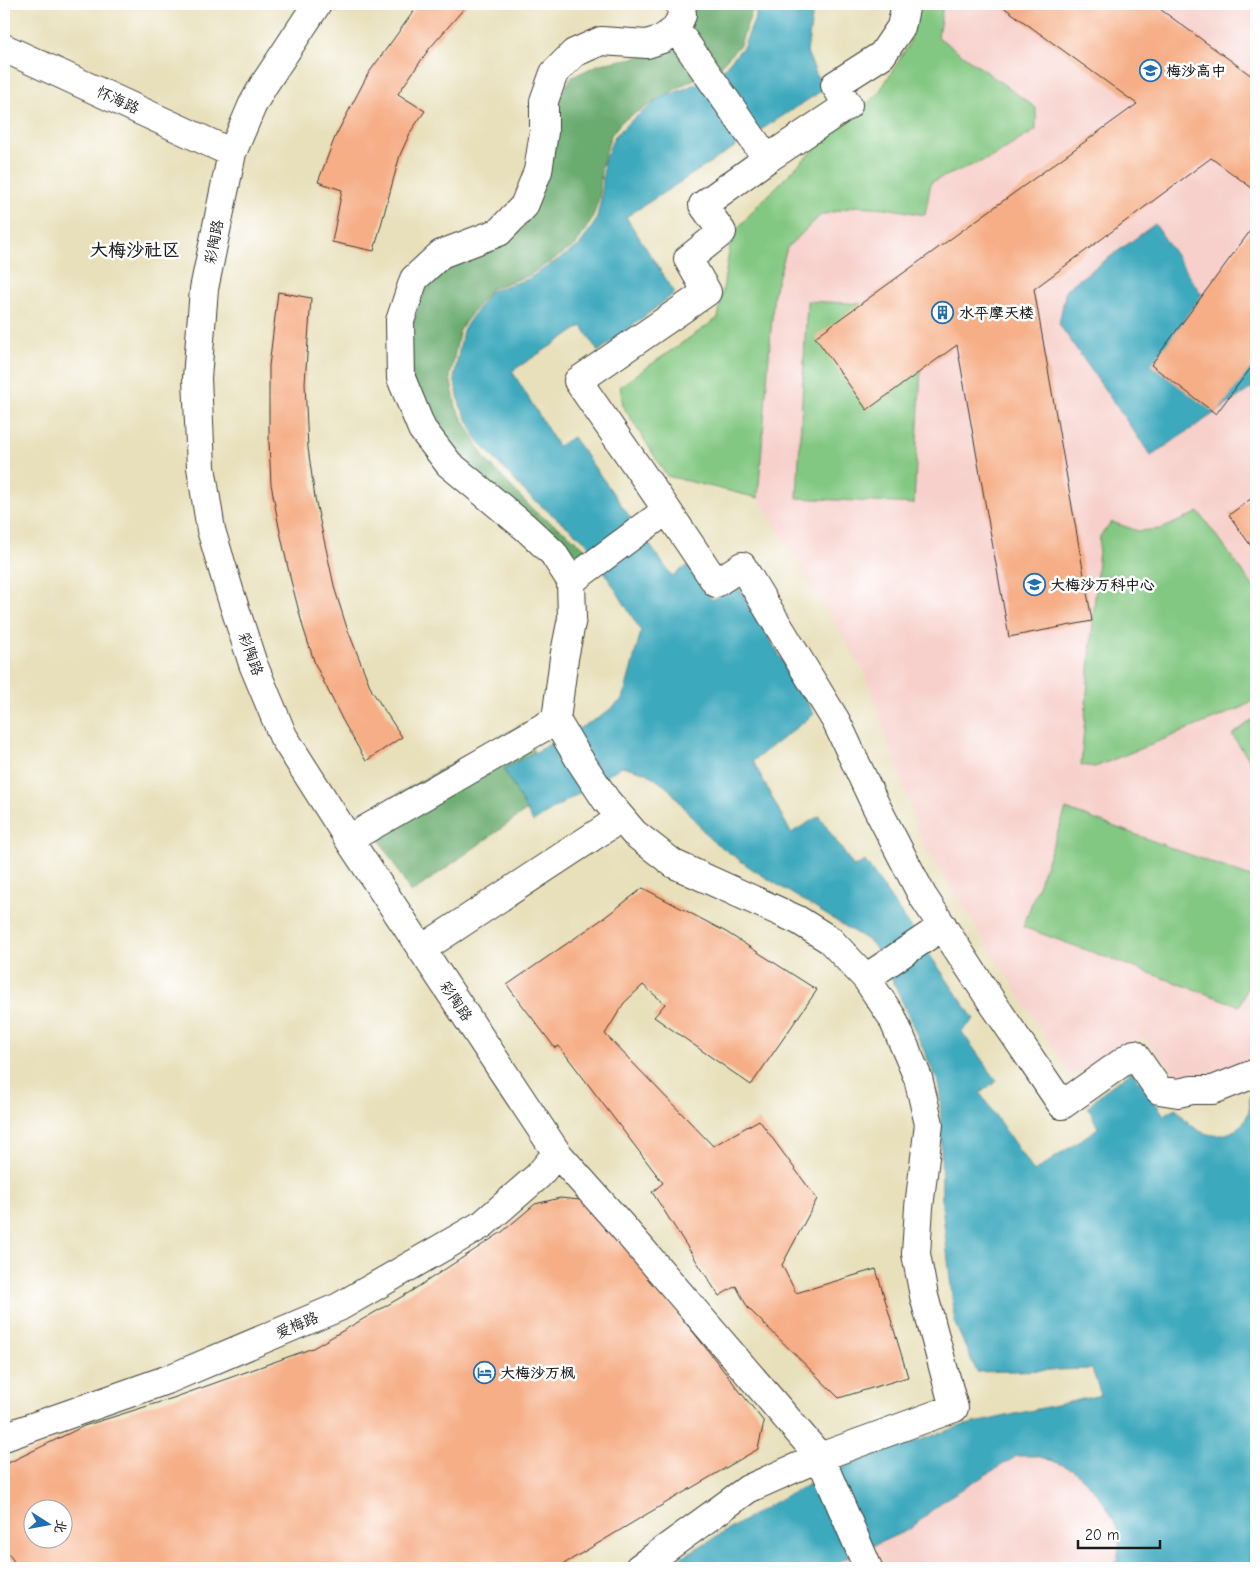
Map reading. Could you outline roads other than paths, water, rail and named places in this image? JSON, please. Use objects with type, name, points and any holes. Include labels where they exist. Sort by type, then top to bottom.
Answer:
[{"type":"street","name":"彩陶路","points":[[317,4],[263,86],[252,106],[232,153],[204,289],[197,378],[201,467],[211,530],[253,664],[283,736],[348,840],[557,1153],[622,1225],[820,1456],[868,1568]]},
{"type":"street","points":[[906,4],[901,27],[882,55],[835,85],[848,105],[767,159],[703,205],[722,232],[688,259],[707,292],[578,381],[716,583],[742,566],[836,721],[875,804],[922,895],[944,926],[990,1000],[1062,1105],[1134,1054],[1159,1090],[1178,1093],[1192,1090],[1213,1090],[1256,1073]]},
{"type":"street","points":[[678,16],[695,54],[767,159]]},
{"type":"street","points":[[639,1568],[748,1489],[820,1456],[954,1408],[924,1296],[916,1254],[919,1208],[929,1124],[918,1078],[892,1017],[866,978],[830,940],[798,920],[674,864],[634,832],[606,800],[556,720],[564,658],[572,618],[571,581],[553,553],[525,527],[449,464],[422,429],[401,378],[400,321],[414,279],[440,254],[499,232],[524,206],[538,171],[544,132],[544,101],[554,73],[574,52],[601,41],[647,44],[662,39],[678,16]]},
{"type":"street","name":"怀海路","points":[[4,48],[232,153]]},
{"type":"street","points":[[571,581],[667,510]]},
{"type":"street","points":[[348,840],[556,720]]},
{"type":"street","points":[[422,949],[621,818]]},
{"type":"street","points":[[866,978],[944,926]]},
{"type":"street","name":"爱梅路","points":[[4,1437],[168,1379],[339,1307],[483,1224],[538,1176],[557,1153]]},
{"type":"water","points":[[755,4],[814,4],[807,52],[823,90],[626,217],[675,293],[598,352],[582,326],[512,371],[558,446],[573,437],[672,576],[689,565],[712,600],[738,585],[814,714],[753,761],[791,833],[819,816],[854,867],[865,861],[974,1019],[962,1032],[997,1081],[980,1093],[1034,1172],[1098,1128],[1088,1107],[1107,1089],[1132,1071],[1164,1115],[1176,1108],[1192,1126],[1210,1135],[1226,1134],[1240,1126],[1249,1111],[1250,1095],[1256,1093],[1256,1568],[1116,1568],[1120,1540],[1113,1518],[1088,1483],[1072,1469],[1053,1461],[1036,1456],[1017,1456],[944,1500],[910,1529],[824,1568],[663,1568],[782,1498],[848,1465],[961,1426],[1101,1395],[1092,1369],[977,1372],[955,1324],[942,1206],[940,1087],[885,963],[872,943],[752,869],[710,839],[669,789],[647,773],[622,766],[533,822],[504,769],[600,717],[623,699],[641,631],[586,542],[528,495],[477,440],[460,405],[454,378],[463,330],[490,291],[528,279],[579,246],[596,221],[602,194],[604,162],[614,137],[628,123],[661,98],[718,75],[743,47],[756,16]]},
{"type":"water","points":[[1155,224],[1256,376],[1256,385],[1151,456],[1059,324],[1066,289]]},
{"type":"place","name":"梅沙高中","points":[[1150,71]]},
{"type":"place","name":"水平摩天楼","points":[[943,313]]},
{"type":"place","name":"大梅沙万科中心","points":[[1034,585]]},
{"type":"place","name":"大梅沙万枫","points":[[484,1373]]},
{"type":"district","name":"大梅沙社区","points":[[135,250]]}]
